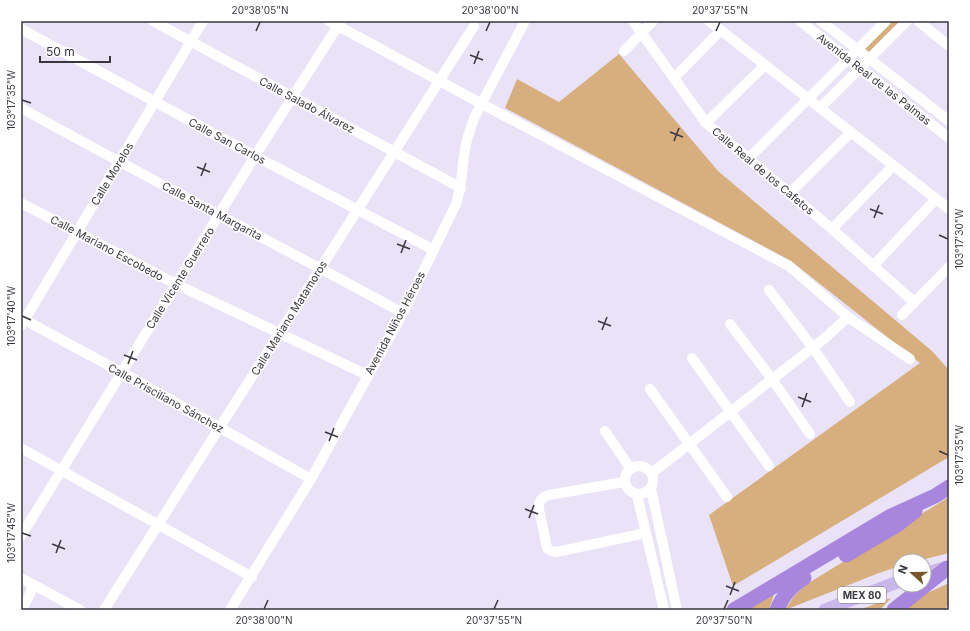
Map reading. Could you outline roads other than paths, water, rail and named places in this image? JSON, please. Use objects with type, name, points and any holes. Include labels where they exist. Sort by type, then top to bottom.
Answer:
[{"type":"highway","points":[[777,610],[783,597],[794,584],[897,526],[935,496],[949,487]]},
{"type":"highway","points":[[734,610],[891,516],[935,496]]},
{"type":"highway","points":[[894,610],[948,567]]},
{"type":"main road","points":[[932,572],[948,567]]},
{"type":"main road","name":"MEX 80","points":[[825,610],[892,583]]},
{"type":"street","points":[[21,28],[24,21]]},
{"type":"street","name":"Calle Salado Álvarez","points":[[153,21],[461,188]]},
{"type":"street","name":"Calle Morelos","points":[[22,321],[77,233],[203,21]]},
{"type":"street","name":"Avenida Niños Héroes","points":[[230,610],[252,577],[311,479],[403,313],[456,204],[461,188],[468,132],[525,21]]},
{"type":"street","name":"Calle Real de los Cafetos","points":[[633,21],[706,123],[832,229],[914,302]]},
{"type":"street","points":[[624,51],[653,21]]},
{"type":"street","points":[[709,21],[949,209]]},
{"type":"street","name":"Avenida Real de las Palmas","points":[[800,21],[853,54],[869,58],[949,121]]},
{"type":"street","name":"Avenida Real de las Palmas","points":[[821,21],[853,54],[860,68],[949,138]]},
{"type":"street","points":[[748,159],[886,21]]},
{"type":"street","points":[[820,108],[907,21]]},
{"type":"street","points":[[918,21],[947,41]]},
{"type":"street","points":[[336,23],[482,104],[789,266],[848,317],[910,359]]},
{"type":"street","name":"Calle Vicente Guerrero","points":[[21,536],[121,372],[293,97],[336,23]]},
{"type":"street","name":"Calle Mariano Matamoros","points":[[104,610],[474,26]]},
{"type":"street","name":"Calle San Carlos","points":[[21,28],[154,102],[434,250]]},
{"type":"street","points":[[674,78],[721,30]]},
{"type":"street","points":[[706,123],[765,65]]},
{"type":"street","name":"Calle Santa Margarita","points":[[21,108],[119,163],[220,214],[403,313]]},
{"type":"street","points":[[789,194],[851,132]]},
{"type":"street","points":[[832,229],[894,166]]},
{"type":"street","points":[[873,266],[936,199]]},
{"type":"street","name":"Calle Mariano Escobedo","points":[[21,203],[176,284],[368,375]]},
{"type":"street","points":[[902,315],[949,267]]},
{"type":"street","points":[[769,290],[813,348],[850,402]]},
{"type":"street","points":[[652,473],[813,348],[848,317]]},
{"type":"street","name":"Calle Prisciliano Sánchez","points":[[22,321],[121,372],[311,479]]},
{"type":"street","points":[[730,324],[772,379],[810,434]]},
{"type":"street","points":[[692,358],[768,466]]},
{"type":"street","points":[[650,389],[727,497]]},
{"type":"street","points":[[605,431],[630,468]]},
{"type":"street","points":[[21,448],[252,577]]},
{"type":"street","points":[[638,465],[646,467],[652,473],[654,481],[650,489],[644,494],[637,495],[629,491],[624,482],[625,475],[630,468],[638,465]]},
{"type":"street","points":[[624,482],[549,495],[541,499],[538,509],[547,548],[556,552],[646,533]]},
{"type":"street","points":[[650,489],[677,610]]},
{"type":"street","points":[[637,495],[664,610]]},
{"type":"street","points":[[656,575],[668,573]]},
{"type":"street","points":[[21,578],[80,610]]},
{"type":"street","points":[[22,610],[34,585]]}]
